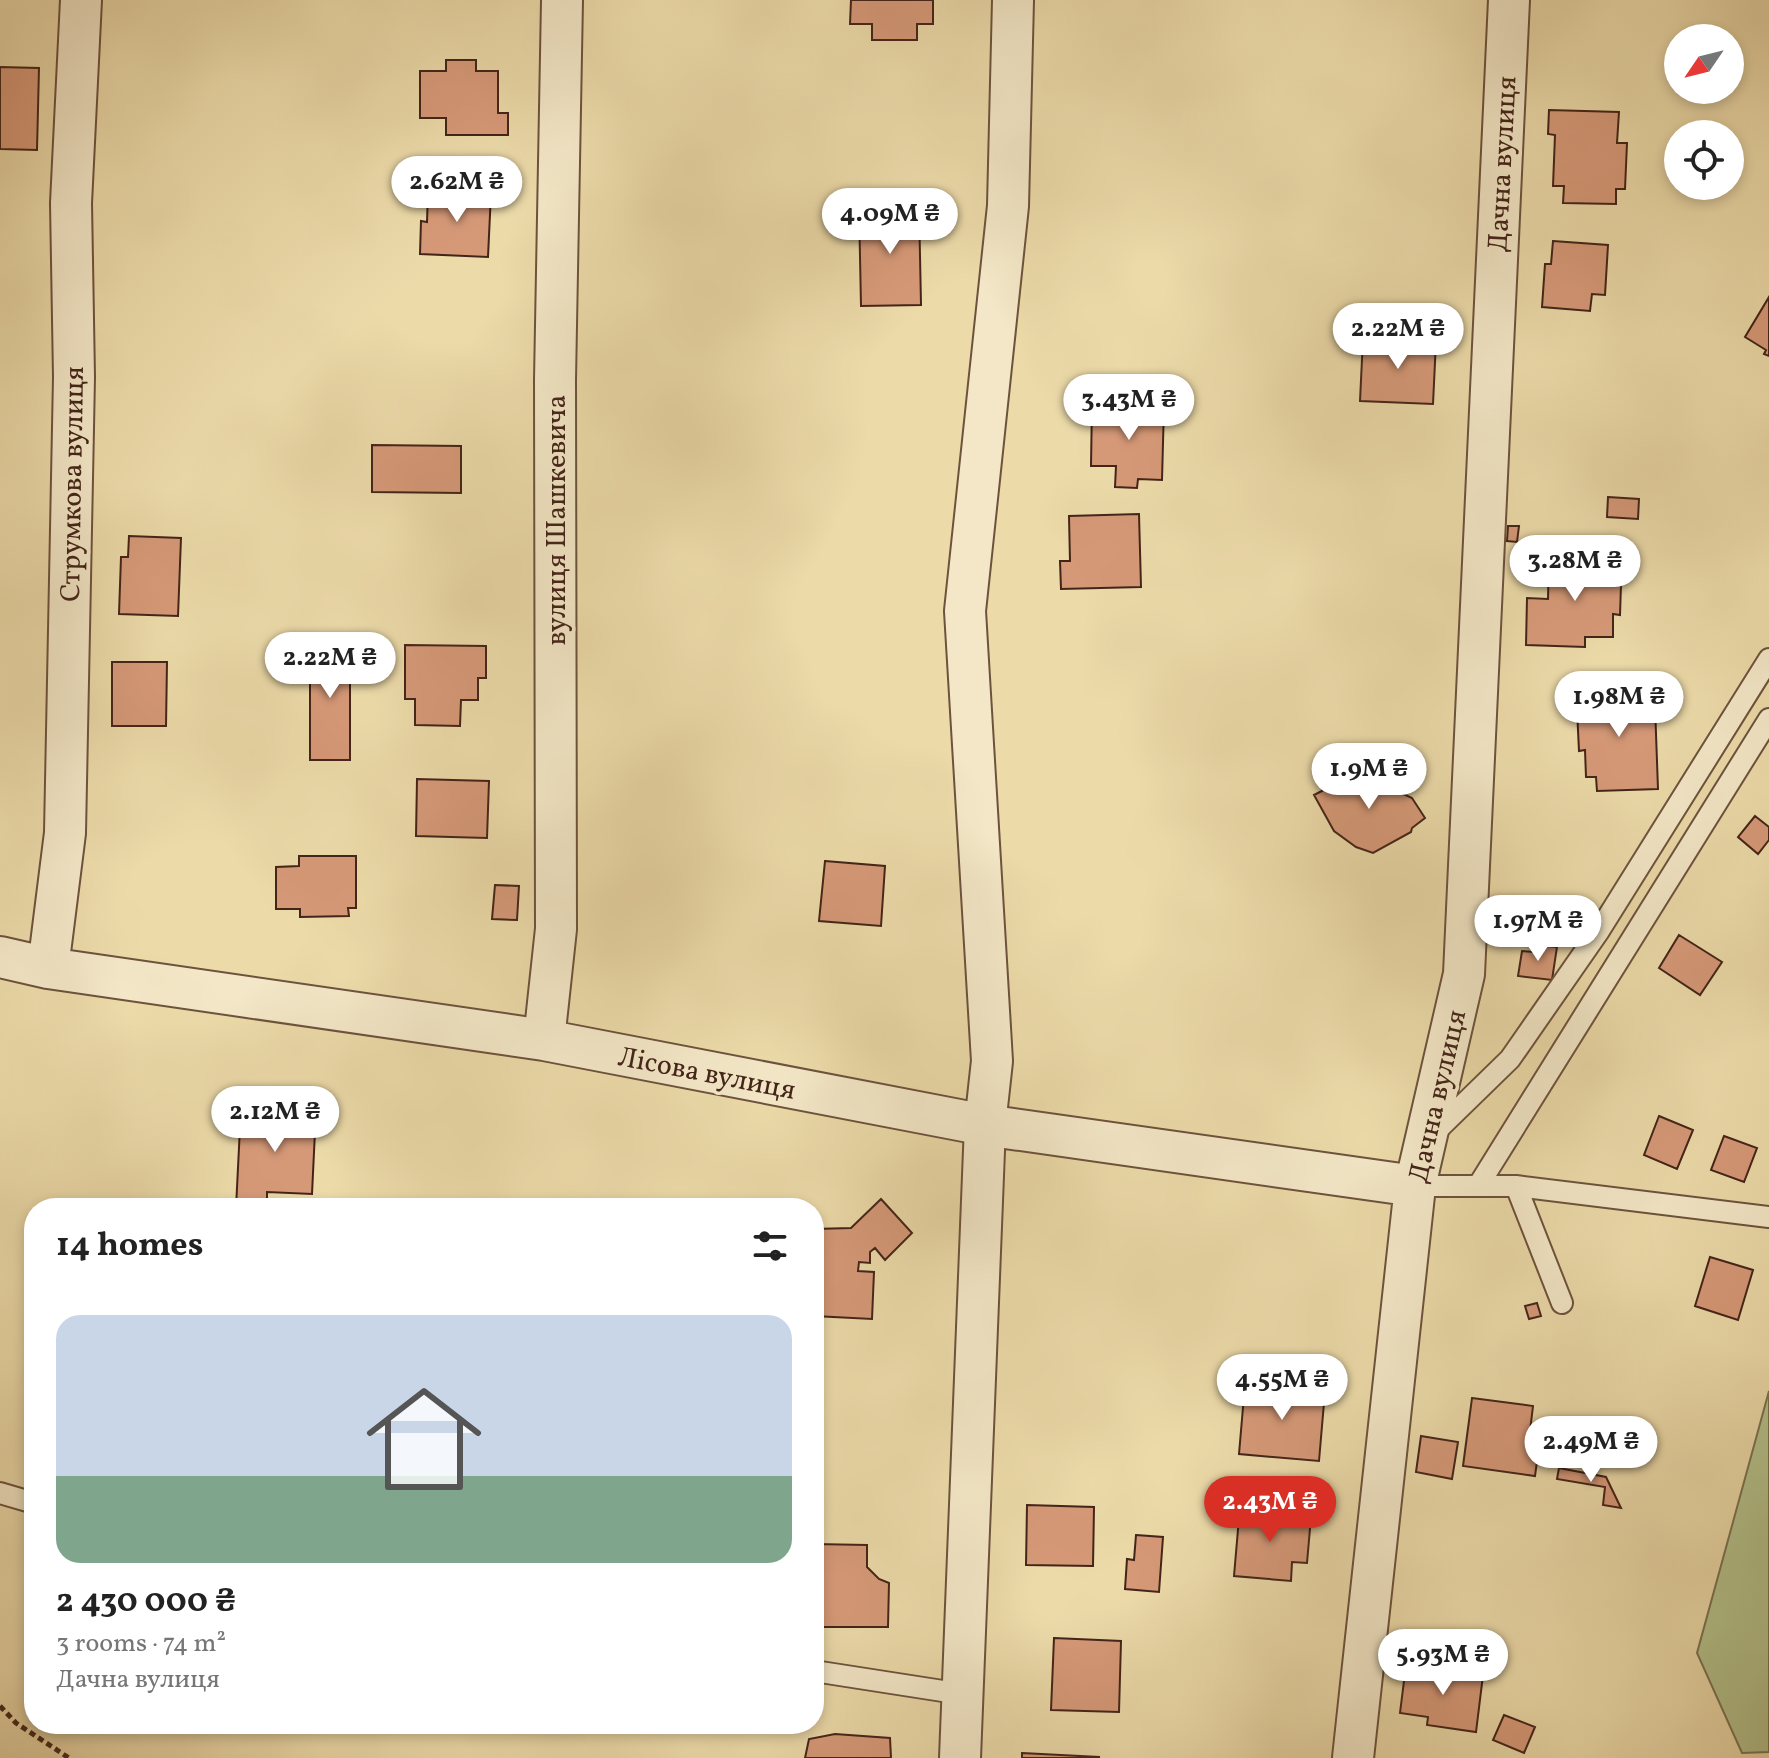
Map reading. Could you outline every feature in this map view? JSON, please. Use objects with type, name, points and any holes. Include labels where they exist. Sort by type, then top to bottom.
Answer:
[{"type":"street","name":"Струмкова вулиця","points":[[48,968],[65,833],[74,377],[71,203],[81,0]]},
{"type":"street","name":"вулиця Шашкевича","points":[[544,1040],[556,929],[555,380],[562,0]]},
{"type":"street","points":[[960,1758],[985,1125],[992,1061],[965,611],[1008,206],[1013,0]]},
{"type":"street","name":"Дачна вулиця","points":[[1353,1758],[1415,1186],[1464,974],[1509,0]]},
{"type":"street","name":"Лісова вулиця","points":[[0,957],[48,968],[544,1040],[985,1125],[1415,1186]]},
{"type":"lane","points":[[1425,1143],[1510,1059],[1599,931],[1769,659]]},
{"type":"lane","points":[[1478,1186],[1769,719]]},
{"type":"lane","points":[[1415,1186],[1516,1186],[1769,1217]]},
{"type":"lane","points":[[1516,1186],[1562,1303]]},
{"type":"lane","points":[[0,1493],[24,1500]]},
{"type":"lane","points":[[824,1673],[962,1694]]},
{"type":"path","points":[[0,1706],[24,1728]]},
{"type":"path","points":[[33,1734],[69,1758]]},
{"type":"green space","points":[[1769,1391],[1769,1752],[1742,1753],[1697,1653]]},
{"type":"building","points":[[851,0],[933,0],[933,24],[917,24],[917,40],[872,40],[872,24],[850,24]]},
{"type":"building","points":[[446,60],[476,60],[476,71],[498,71],[498,113],[508,113],[508,135],[446,135],[446,118],[420,118],[420,71],[446,71]]},
{"type":"building","points":[[0,67],[39,68],[37,150],[0,149]]},
{"type":"building","points":[[1549,110],[1619,112],[1617,143],[1627,143],[1625,189],[1616,189],[1616,204],[1563,203],[1564,186],[1553,186],[1555,135],[1548,134]]},
{"type":"building","points":[[428,191],[491,193],[488,257],[420,254],[421,221],[427,222]]},
{"type":"building","points":[[919,206],[921,305],[861,306],[859,207]]},
{"type":"building","points":[[1553,241],[1608,245],[1605,295],[1592,294],[1590,311],[1542,307],[1545,264],[1551,264]]},
{"type":"building","points":[[1769,297],[1769,356],[1764,354],[1766,350],[1745,337]]},
{"type":"building","points":[[1363,338],[1436,341],[1433,404],[1360,401]]},
{"type":"building","points":[[1092,404],[1164,406],[1162,480],[1138,479],[1137,488],[1115,487],[1116,466],[1091,466]]},
{"type":"building","points":[[372,445],[461,446],[461,493],[372,492]]},
{"type":"building","points":[[1608,497],[1639,499],[1638,519],[1607,517]]},
{"type":"building","points":[[1139,514],[1141,587],[1061,589],[1060,561],[1070,561],[1069,516]]},
{"type":"building","points":[[1508,526],[1519,526],[1517,542],[1507,541]]},
{"type":"building","points":[[129,536],[181,538],[178,616],[119,614],[121,557],[128,557]]},
{"type":"building","points":[[1549,557],[1615,559],[1614,584],[1621,584],[1620,615],[1613,614],[1613,637],[1585,637],[1585,647],[1526,645],[1527,598],[1548,599]]},
{"type":"building","points":[[310,640],[350,641],[350,760],[310,760]]},
{"type":"building","points":[[405,645],[486,646],[486,678],[478,678],[478,700],[461,700],[460,726],[415,725],[415,699],[405,699]]},
{"type":"building","points":[[112,662],[167,662],[166,726],[112,726]]},
{"type":"building","points":[[1620,677],[1655,706],[1658,789],[1597,791],[1596,777],[1586,777],[1585,750],[1579,751],[1577,709],[1588,693],[1602,700]]},
{"type":"building","points":[[1367,770],[1386,772],[1395,790],[1412,798],[1425,818],[1411,832],[1373,853],[1356,847],[1334,831],[1314,795]]},
{"type":"building","points":[[417,779],[489,781],[487,838],[416,836]]},
{"type":"building","points":[[1755,816],[1769,827],[1769,840],[1758,854],[1738,837]]},
{"type":"building","points":[[299,856],[356,856],[356,908],[348,908],[349,916],[300,917],[300,909],[276,909],[276,867],[299,866]]},
{"type":"building","points":[[825,861],[885,866],[881,926],[819,921]]},
{"type":"building","points":[[495,885],[519,886],[517,920],[492,919]]},
{"type":"building","points":[[1559,900],[1582,915],[1562,945],[1539,930]]},
{"type":"building","points":[[1679,935],[1722,962],[1700,995],[1659,968]]},
{"type":"building","points":[[1535,945],[1557,947],[1552,980],[1518,976],[1522,951],[1534,952]]},
{"type":"building","points":[[241,1107],[316,1110],[312,1194],[267,1192],[267,1198],[236,1198]]},
{"type":"building","points":[[1659,1116],[1693,1130],[1677,1169],[1644,1155]]},
{"type":"building","points":[[1724,1136],[1757,1148],[1744,1182],[1711,1170]]},
{"type":"building","points":[[881,1199],[912,1233],[885,1260],[875,1248],[870,1252],[870,1263],[859,1262],[858,1271],[874,1272],[872,1319],[824,1317],[824,1229],[851,1228]]},
{"type":"building","points":[[1710,1257],[1753,1270],[1738,1320],[1695,1306]]},
{"type":"building","points":[[1537,1303],[1541,1316],[1529,1319],[1525,1306]]},
{"type":"building","points":[[1269,1380],[1290,1382],[1290,1388],[1325,1391],[1319,1461],[1239,1454],[1245,1384],[1269,1386]]},
{"type":"building","points":[[1472,1398],[1533,1406],[1530,1431],[1541,1432],[1535,1476],[1463,1466]]},
{"type":"building","points":[[1421,1436],[1458,1442],[1452,1479],[1416,1472]]},
{"type":"building","points":[[1559,1468],[1606,1477],[1621,1508],[1603,1505],[1605,1487],[1557,1479]]},
{"type":"building","points":[[1027,1505],[1094,1507],[1093,1566],[1026,1565]]},
{"type":"building","points":[[1240,1506],[1261,1508],[1261,1513],[1311,1517],[1307,1563],[1292,1562],[1291,1581],[1234,1576]]},
{"type":"building","points":[[1136,1535],[1163,1537],[1159,1592],[1125,1589],[1127,1559],[1134,1560]]},
{"type":"building","points":[[824,1544],[867,1545],[867,1567],[879,1579],[889,1583],[888,1627],[824,1627]]},
{"type":"building","points":[[1054,1638],[1121,1641],[1119,1712],[1051,1710]]},
{"type":"building","points":[[1406,1665],[1483,1675],[1476,1732],[1427,1725],[1428,1717],[1400,1713]]},
{"type":"building","points":[[1504,1715],[1535,1727],[1524,1753],[1493,1740]]},
{"type":"building","points":[[835,1734],[890,1738],[891,1758],[805,1758],[809,1739]]},
{"type":"building","points":[[1022,1753],[1099,1757],[1099,1758],[1022,1758]]}]
